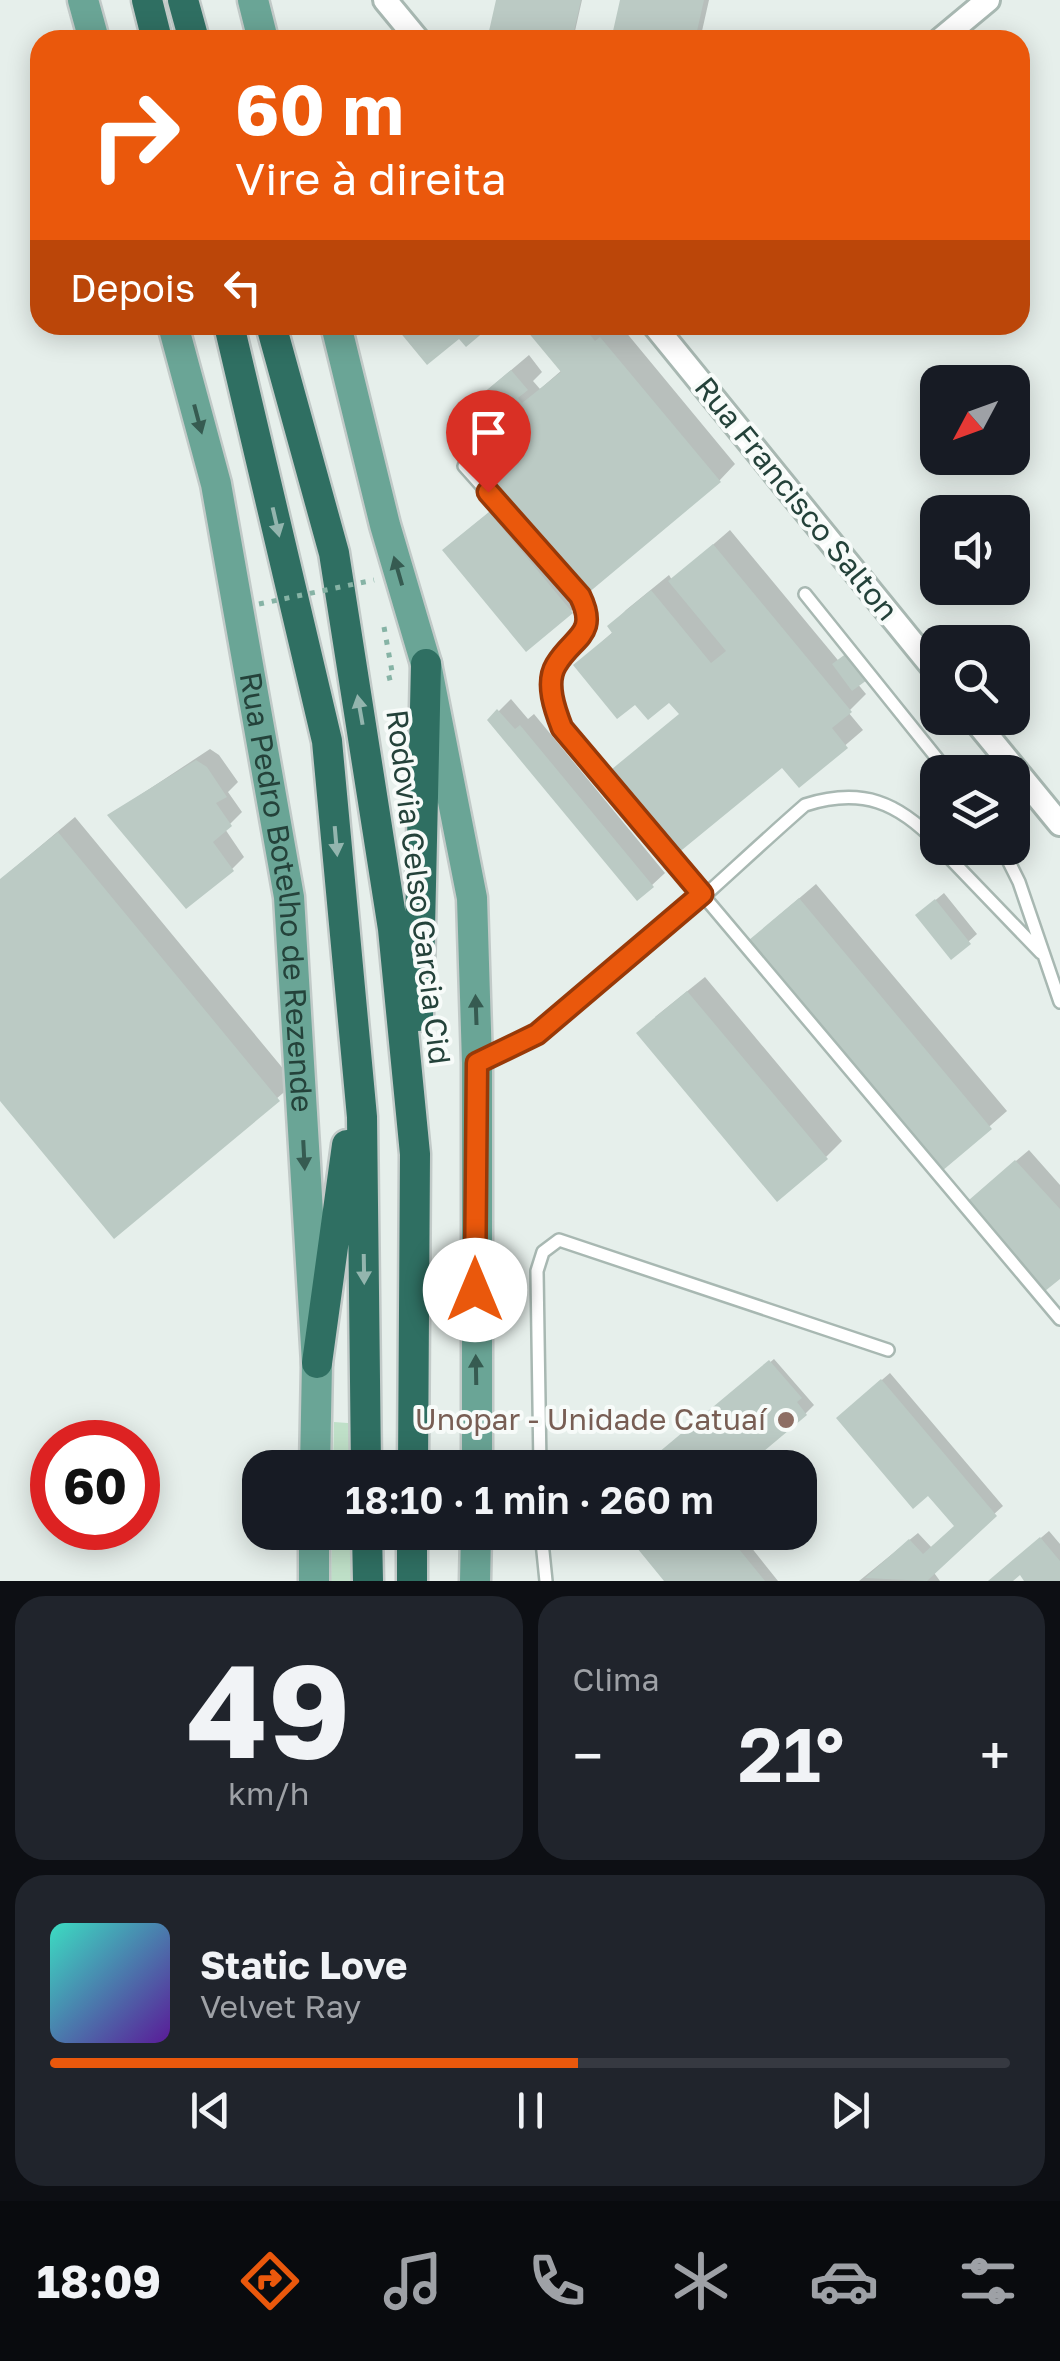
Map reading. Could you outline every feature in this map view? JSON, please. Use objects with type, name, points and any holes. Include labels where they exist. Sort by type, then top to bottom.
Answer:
[{"type":"highway","points":[[147,0],[154,30]]},
{"type":"highway","points":[[184,5],[193,30]]},
{"type":"highway","points":[[231,335],[327,741],[362,1117],[366,1450]]},
{"type":"highway","name":"Rodovia Celso Garcia Cid","points":[[274,335],[337,572],[391,910],[415,1154],[413,1450]]},
{"type":"highway","points":[[415,1154],[426,664]]},
{"type":"highway","points":[[317,1362],[357,1073]]},
{"type":"highway","points":[[367,1550],[368,1581]]},
{"type":"highway","points":[[412,1550],[412,1581]]},
{"type":"main road","points":[[83,0],[91,30]]},
{"type":"main road","points":[[252,0],[260,30]]},
{"type":"main road","name":"Rua Pedro Botelho de Rezende","points":[[175,335],[216,484],[289,896],[317,1362],[315,1450]]},
{"type":"main road","points":[[338,335],[385,524],[426,664],[472,898],[477,1063],[476,1450]]},
{"type":"main road","points":[[314,1550],[314,1581]]},
{"type":"main road","points":[[475,1581],[476,1550]]},
{"type":"street","points":[[385,0],[410,30]]},
{"type":"street","points":[[952,30],[988,0]]},
{"type":"street","name":"Rua Francisco Salton","points":[[662,335],[920,652]]},
{"type":"street","points":[[987,735],[1060,824]]},
{"type":"lane","points":[[464,466],[580,596],[588,612],[586,629],[553,668],[552,704],[562,728],[1060,1319]]},
{"type":"lane","points":[[804,594],[934,755]]},
{"type":"lane","points":[[477,1063],[537,1034],[805,805],[836,796],[874,800],[912,817],[920,826]]},
{"type":"lane","points":[[957,865],[1042,955]]},
{"type":"lane","points":[[1010,865],[1060,1002]]},
{"type":"lane","points":[[540,1450],[537,1271],[543,1252],[559,1240],[888,1350]]},
{"type":"lane","points":[[543,1550],[546,1581]]},
{"type":"path","points":[[259,604],[374,580]]},
{"type":"green space","points":[[334,1422],[361,1424],[360,1450],[333,1450]]},
{"type":"green space","points":[[332,1550],[358,1550],[357,1581],[331,1581]]},
{"type":"building","points":[[496,0],[581,0],[574,30],[489,30]]},
{"type":"building","points":[[620,0],[704,0],[697,30],[613,30]]},
{"type":"building","points":[[402,335],[480,335],[466,347],[459,339],[427,365]]},
{"type":"building","points":[[530,335],[590,335],[595,341],[600,337],[721,482],[587,594],[475,458],[472,431],[458,414],[511,370],[528,390],[518,398],[522,403],[561,372]]},
{"type":"building","points":[[489,512],[573,613],[526,652],[442,550]]},
{"type":"building","points":[[713,544],[852,712],[832,728],[848,748],[799,788],[782,768],[677,854],[606,774],[679,714],[669,703],[648,720],[635,705],[617,719],[573,665],[612,633],[607,626],[651,590],[711,663],[726,651],[668,581]]},
{"type":"building","points":[[847,653],[867,680],[852,691],[832,664]]},
{"type":"building","points":[[497,709],[515,729],[520,725],[654,887],[637,901],[487,720]]},
{"type":"building","points":[[196,760],[207,767],[227,797],[216,803],[232,826],[213,842],[234,871],[186,909],[107,815]]},
{"type":"building","points":[[58,832],[280,1101],[114,1239],[0,1101],[0,879]]},
{"type":"building","points":[[799,898],[992,1129],[942,1171],[749,940]]},
{"type":"building","points":[[935,899],[971,944],[951,960],[915,915]]},
{"type":"building","points":[[687,991],[828,1159],[777,1202],[636,1033]]},
{"type":"building","points":[[1015,1160],[1060,1209],[1060,1279],[1045,1291],[969,1200]]},
{"type":"building","points":[[769,1360],[802,1398],[797,1402],[807,1415],[765,1450],[662,1450]]},
{"type":"building","points":[[881,1379],[997,1516],[927,1581],[865,1578],[909,1539],[923,1554],[954,1526],[928,1496],[913,1509],[836,1418]]},
{"type":"building","points":[[1040,1537],[1060,1561],[1060,1581],[1024,1581],[1020,1575],[1013,1581],[988,1581]]},
{"type":"building","points":[[639,1550],[740,1550],[765,1581],[664,1581]]},
{"type":"place","name":"Unopar - Unidade Catuaí","points":[[786,1420]]},
{"type":"route","points":[[475,1290],[477,1063],[537,1034],[702,894],[562,728],[552,704],[553,668],[586,629],[588,612],[580,596],[488,492]]}]
